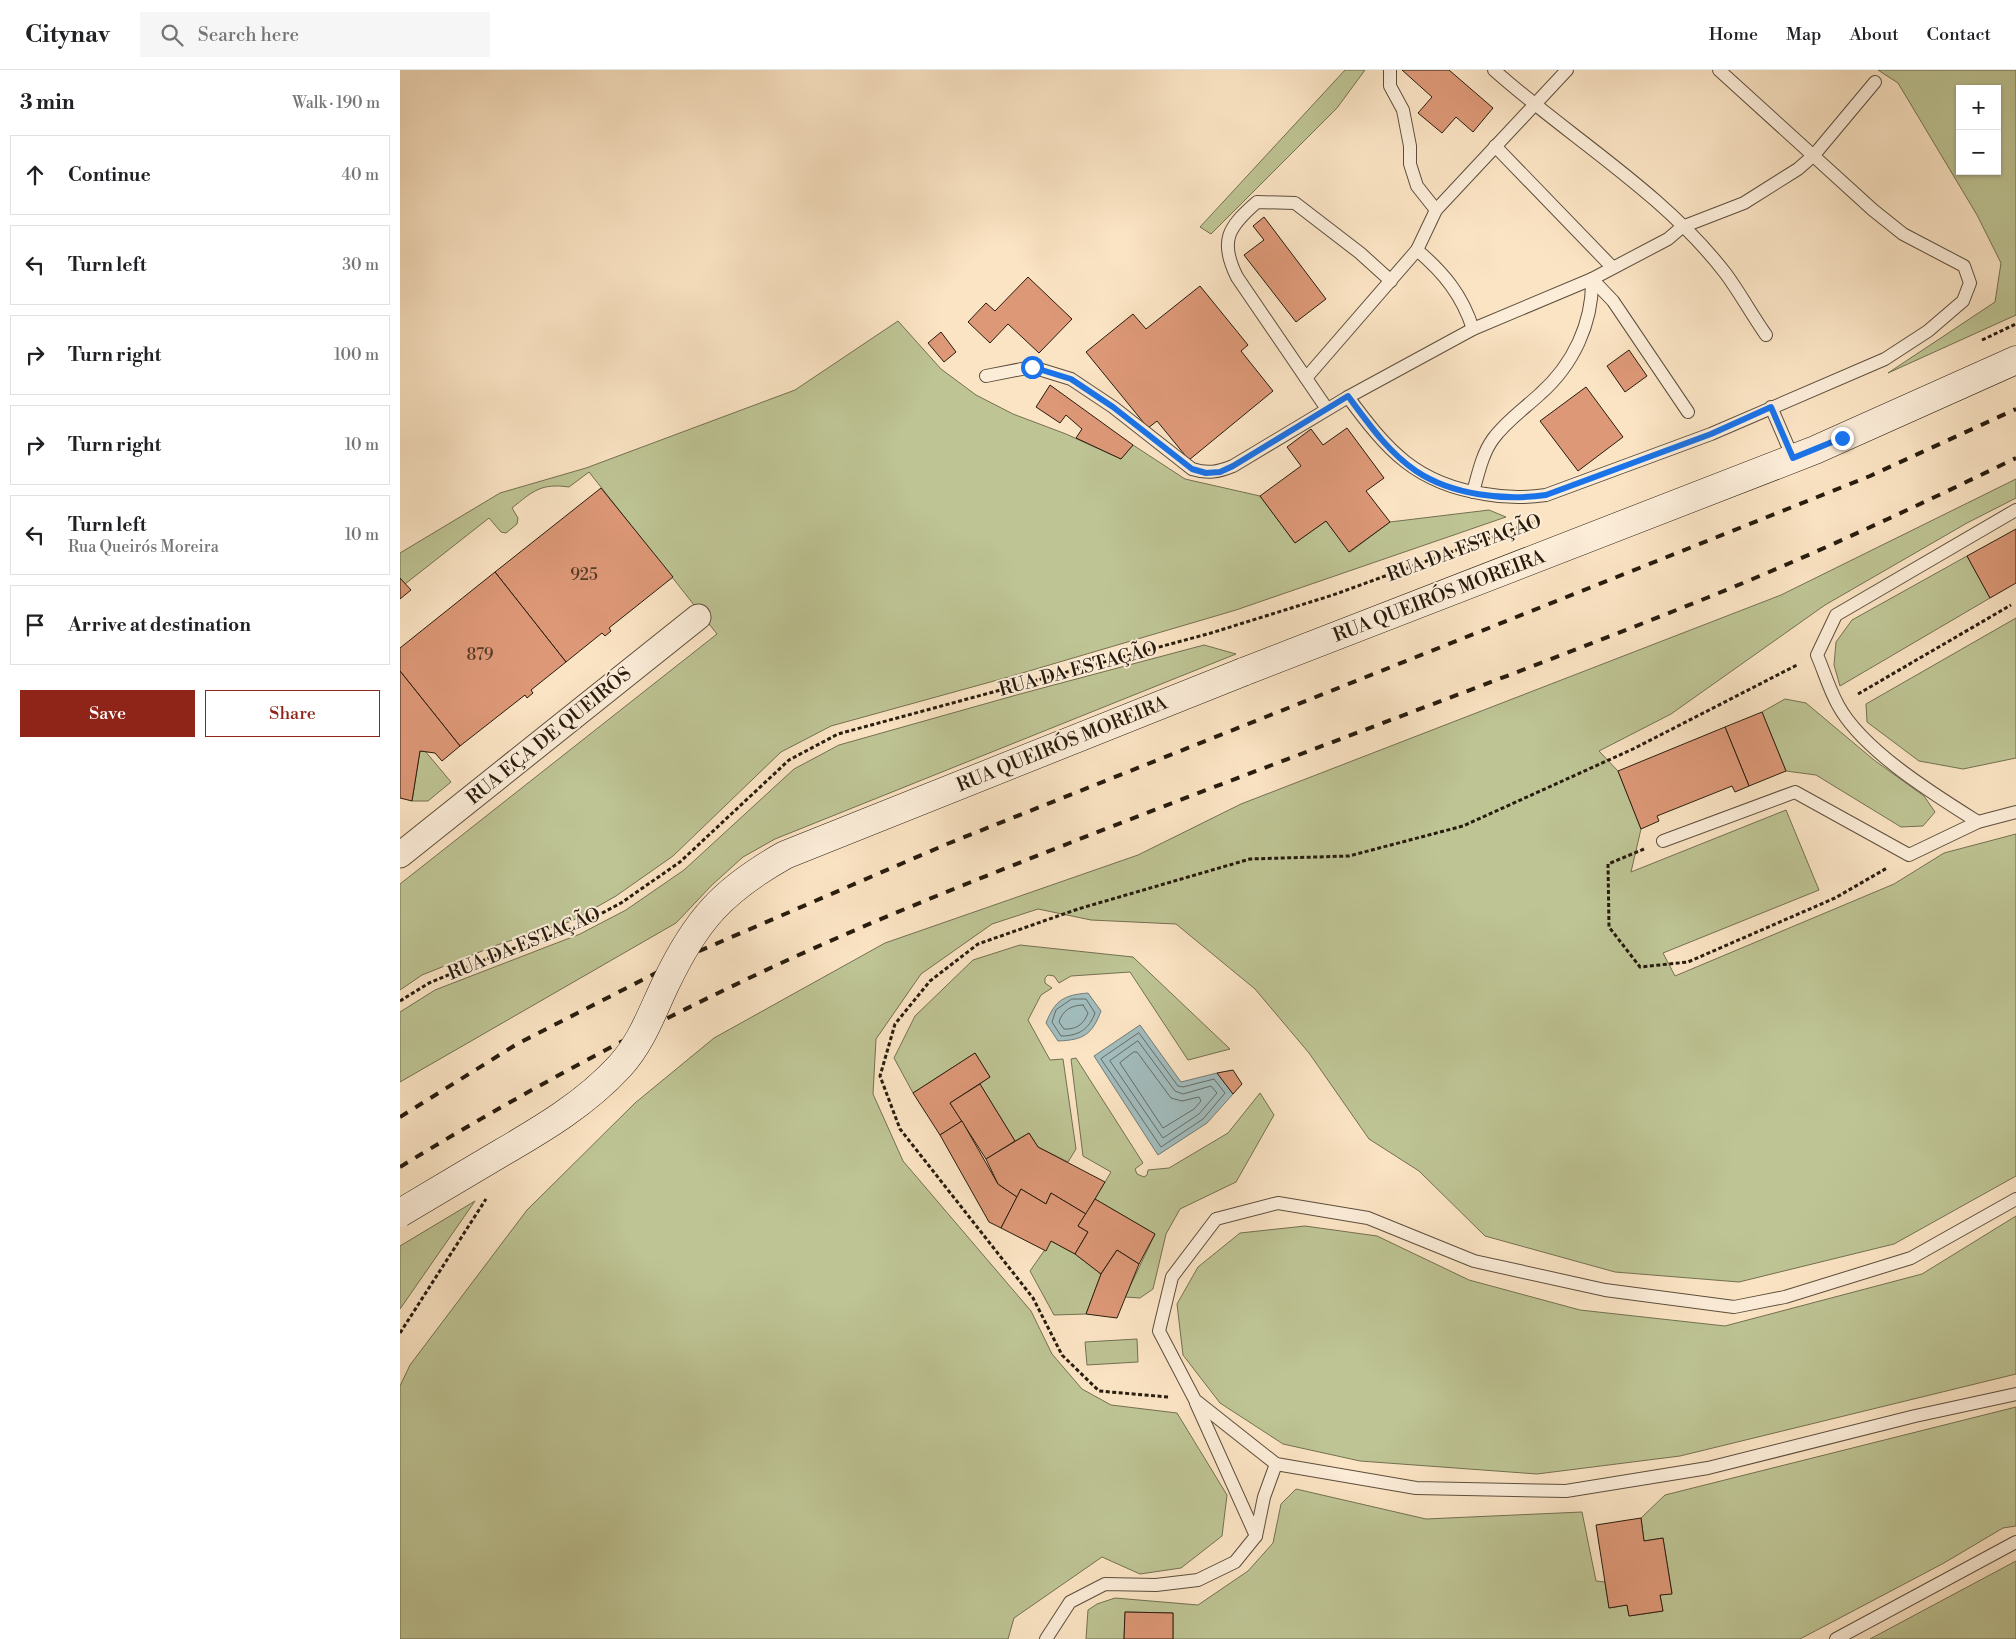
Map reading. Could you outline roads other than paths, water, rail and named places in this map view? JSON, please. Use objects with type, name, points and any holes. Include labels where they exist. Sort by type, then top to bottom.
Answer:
[{"type":"main road","name":"RUA QUEIRÓS MOREIRA","points":[[400,1213],[556,1120],[596,1091],[635,1047],[684,948],[703,919],[723,896],[753,873],[784,855],[1243,672],[1793,458],[2016,360]]},
{"type":"street","name":"RUA EÇA DE QUEIRÓS","points":[[400,855],[698,616]]},
{"type":"lane","points":[[1390,70],[1390,86],[1403,110],[1410,146],[1410,164],[1417,186],[1436,210]]},
{"type":"lane","points":[[1494,70],[1533,104],[1609,161],[1682,227],[1725,273],[1766,334]]},
{"type":"lane","points":[[1306,378],[1417,250],[1436,210],[1533,104],[1567,70]]},
{"type":"lane","points":[[1348,396],[1370,426],[1398,457],[1416,471],[1442,484],[1473,492],[1524,498],[1546,495],[1711,434],[1771,407],[1852,375],[1885,359],[1928,331],[1963,301],[1970,283],[1964,266],[1903,234],[1873,210],[1719,70]]},
{"type":"lane","points":[[986,376],[1032,367],[1071,379],[1113,407],[1178,460],[1192,469],[1206,473],[1220,472],[1348,396],[1473,329],[1592,279],[1668,239],[1682,227],[1744,203],[1791,174],[1814,155],[1875,82]]},
{"type":"lane","points":[[1495,146],[1612,267]]},
{"type":"lane","points":[[1327,409],[1261,315],[1229,261],[1226,245],[1231,230],[1239,217],[1257,202],[1295,203],[1360,253],[1391,281]]},
{"type":"lane","points":[[1417,250],[1436,266],[1455,287],[1468,312],[1473,329]]},
{"type":"lane","points":[[1592,279],[1613,301],[1688,412]]},
{"type":"lane","points":[[1473,492],[1485,455],[1493,440],[1507,423],[1542,393],[1561,373],[1572,356],[1589,316],[1592,298],[1592,279]]},
{"type":"lane","points":[[1771,407],[1793,458]]},
{"type":"lane","points":[[1978,822],[1917,783],[1865,739],[1838,706],[1817,655],[1836,615],[2016,510]]},
{"type":"lane","points":[[1663,842],[1795,792],[1909,855],[1978,822],[2016,812]]},
{"type":"lane","points":[[1256,1536],[1195,1400],[1158,1331],[1172,1277],[1216,1219],[1278,1203],[1368,1218],[1474,1261],[1604,1290],[1734,1307],[1785,1297],[1911,1258],[2016,1199]]},
{"type":"lane","points":[[1195,1400],[1276,1464],[1416,1488],[1566,1490],[1708,1468],[1915,1416],[2016,1394]]},
{"type":"lane","points":[[1046,1639],[1070,1602],[1105,1584],[1156,1585],[1198,1580],[1234,1562],[1256,1536],[1264,1498],[1276,1464]]},
{"type":"lane","points":[[1836,1639],[2016,1542]]},
{"type":"water","points":[[1088,993],[1101,1011],[1094,1026],[1086,1035],[1058,1041],[1046,1023],[1049,1015],[1061,1000],[1073,995]]},
{"type":"water","points":[[1140,1025],[1181,1082],[1217,1073],[1233,1094],[1207,1123],[1158,1155],[1094,1056]]},
{"type":"railway","points":[[400,1117],[517,1044],[697,952],[947,844],[1870,476],[2016,409]]},
{"type":"railway","points":[[400,1167],[526,1093],[612,1047],[699,1002],[861,927],[1062,846],[1709,597],[1864,530],[2016,458]]}]
